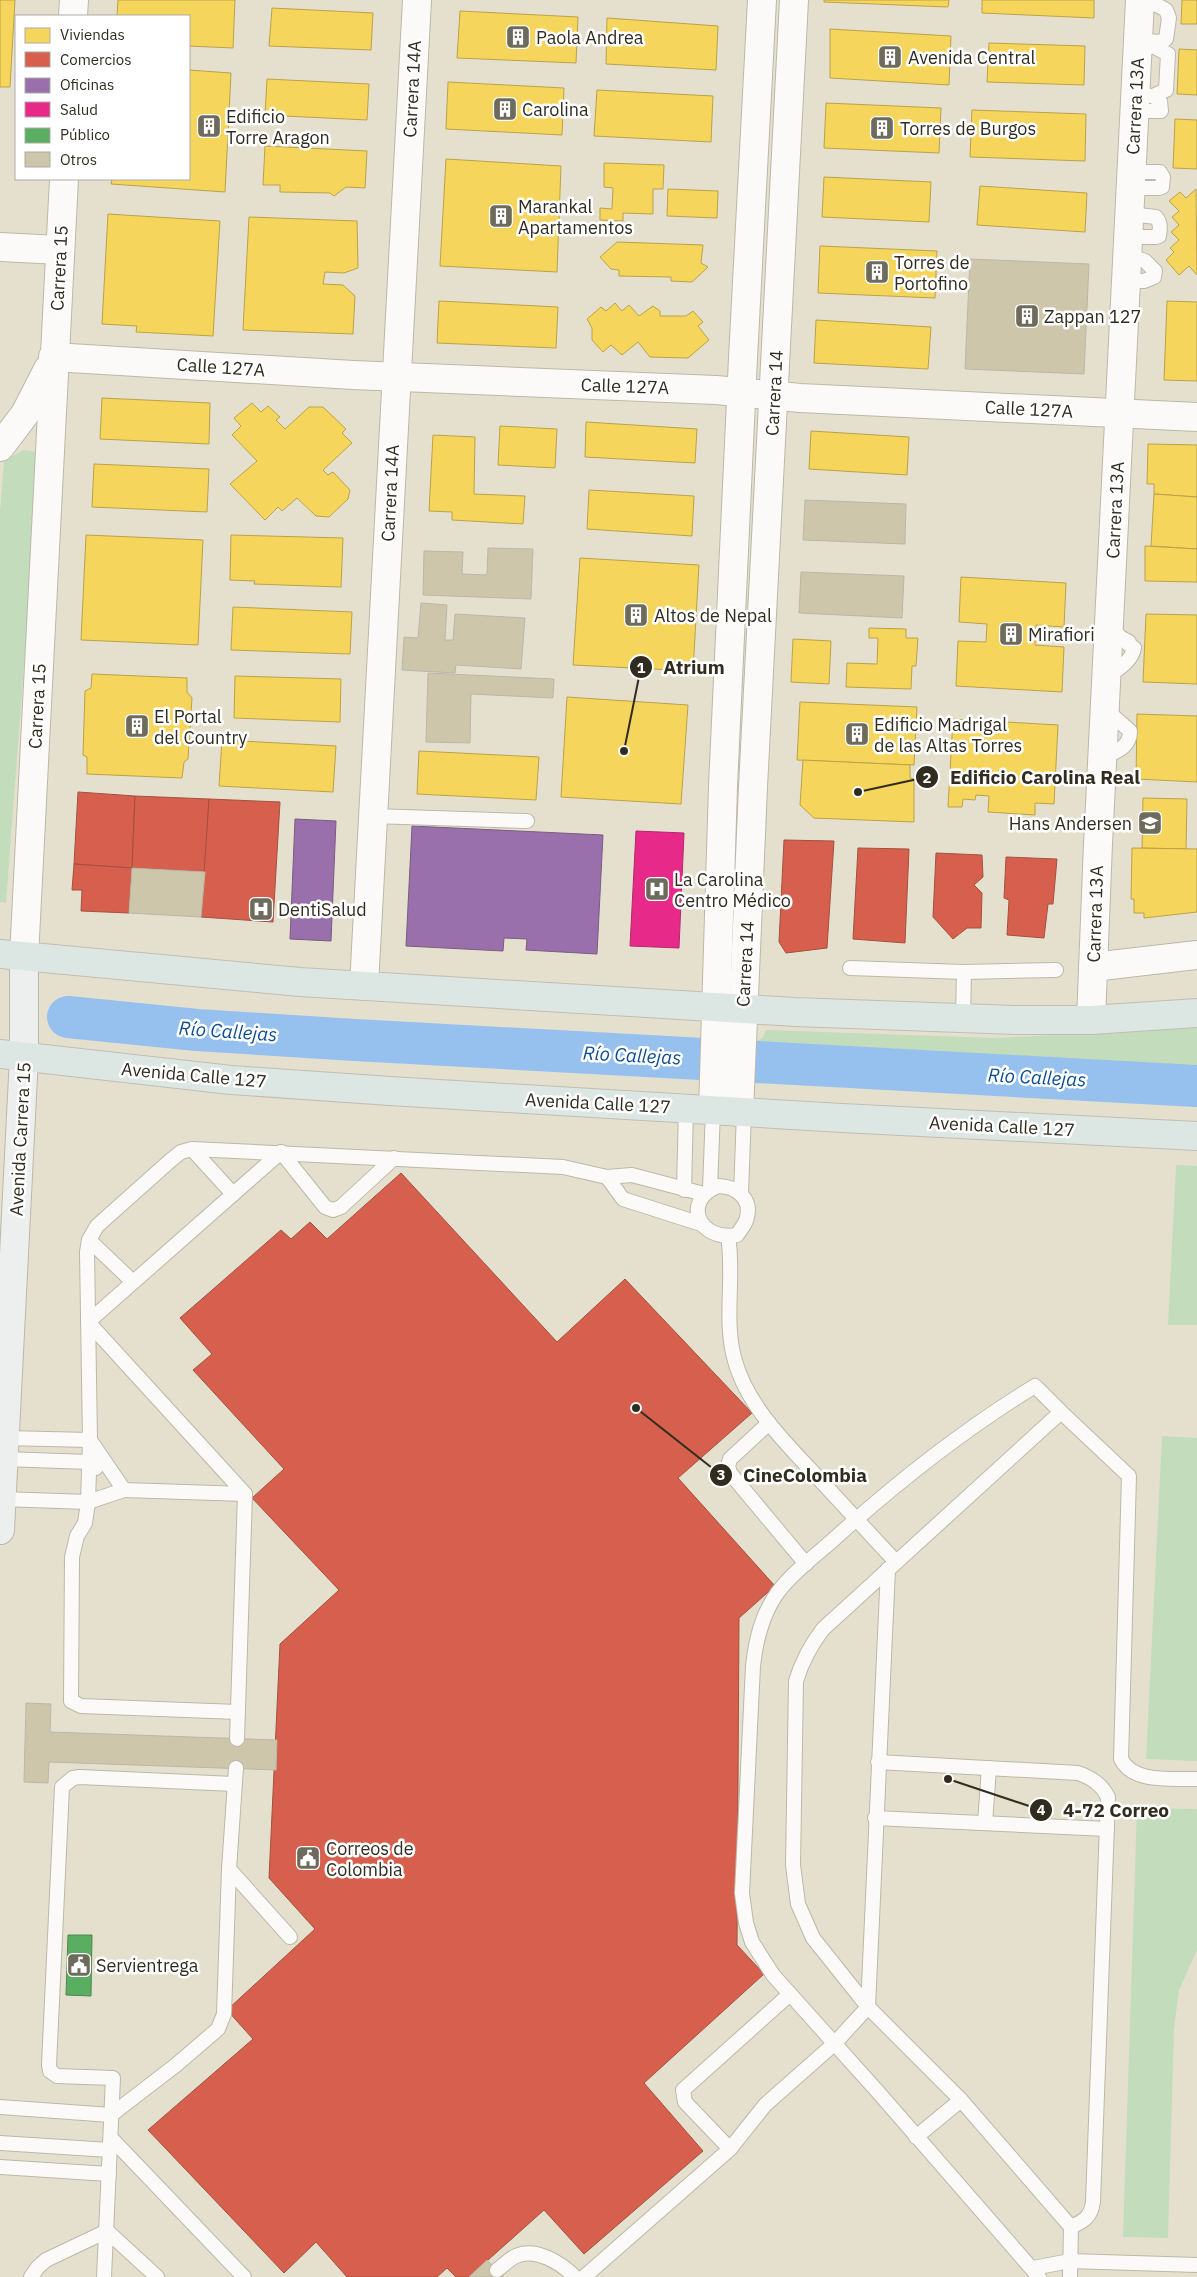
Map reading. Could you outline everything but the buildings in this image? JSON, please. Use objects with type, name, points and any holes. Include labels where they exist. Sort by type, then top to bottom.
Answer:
[{"type":"main road","points":[[12,956],[236,977],[364,986],[742,1019],[963,1018],[1091,1020],[1197,1013]]},
{"type":"main road","name":"Avenida Carrera 15","points":[[0,1530],[4,1449],[12,1056],[12,956]]},
{"type":"main road","name":"Avenida Calle 127","points":[[12,1056],[231,1080],[720,1111],[1197,1136]]},
{"type":"street","points":[[73,15],[74,0]]},
{"type":"street","name":"Carrera 14A","points":[[364,986],[416,0]]},
{"type":"street","name":"Carrera 14","points":[[720,1111],[712,1078],[714,1017],[741,391],[762,0]]},
{"type":"street","name":"Carrera 14","points":[[720,1111],[739,1081],[794,0]]},
{"type":"street","name":"Carrera 13A","points":[[1091,1020],[1092,967],[1129,224],[1141,101],[1138,43],[1140,2]]},
{"type":"street","name":"Carrera 15","points":[[12,956],[50,456],[53,357],[64,180]]},
{"type":"street","points":[[0,247],[60,250]]},
{"type":"street","name":"Calle 127A","points":[[53,357],[397,377],[741,391],[800,398],[1197,417]]},
{"type":"street","name":"Carrera 15","points":[[4,443],[33,401],[53,357]]},
{"type":"street","name":"Carrera 15","points":[[4,443],[17,436],[28,436],[42,444],[50,456]]},
{"type":"street","points":[[723,786],[753,786]]},
{"type":"street","points":[[1092,967],[1197,955]]},
{"type":"lane","points":[[373,816],[527,821]]},
{"type":"lane","points":[[850,968],[964,972],[1056,970]]},
{"type":"lane","points":[[963,1018],[964,972]]},
{"type":"lane","points":[[684,1190],[720,1111]]},
{"type":"lane","points":[[702,1224],[698,1209],[707,1192],[720,1111]]},
{"type":"lane","points":[[608,1178],[623,1199],[702,1224],[712,1234],[737,1235],[747,1218],[748,1209],[741,1194],[720,1111]]},
{"type":"lane","points":[[238,1712],[81,1706],[72,1701],[72,1557],[77,1536],[85,1523],[88,1502],[90,1440],[87,1252],[89,1240],[97,1226],[180,1152],[192,1149],[556,1166],[608,1178],[632,1175],[684,1190],[707,1192],[726,1186],[741,1194]]},
{"type":"lane","points":[[192,1149],[234,1194]]},
{"type":"lane","points":[[281,1152],[325,1207],[333,1210],[341,1207],[394,1158]]},
{"type":"lane","points":[[88,1322],[281,1152]]},
{"type":"lane","points":[[584,2277],[730,2149],[765,2105],[834,2044],[868,2007],[878,1762],[892,1566],[856,1519],[770,1423],[743,1382],[735,1361],[730,1326],[731,1257],[728,1236]]},
{"type":"lane","points":[[89,1240],[133,1282]]},
{"type":"lane","points":[[88,1322],[245,1494],[237,1739]]},
{"type":"lane","points":[[1044,2277],[1036,2273],[790,1994],[760,1958],[752,1942],[746,1924],[742,1893],[755,1642],[764,1617],[778,1592],[806,1564],[856,1519],[995,1410],[1035,1386],[1129,1476],[1121,1759],[1124,1765],[1138,1776],[1197,1779]]},
{"type":"lane","points":[[1060,1412],[823,1629],[811,1644],[802,1660],[796,1681],[793,1865],[798,1904],[813,1938],[868,2007],[961,2100],[1071,2227],[1070,2277]]},
{"type":"lane","points":[[770,1423],[730,1459],[728,1466],[730,1473],[806,1564]]},
{"type":"lane","points":[[4,1449],[90,1440]]},
{"type":"lane","points":[[90,1440],[124,1490]]},
{"type":"lane","points":[[4,1449],[89,1462],[124,1490]]},
{"type":"lane","points":[[2,1499],[88,1502],[124,1490],[245,1494]]},
{"type":"lane","points":[[878,1762],[1078,1774],[1087,1776],[1104,1788],[1108,1797],[1093,2202],[1088,2217],[1071,2227]]},
{"type":"lane","points":[[0,2107],[111,2115],[176,2065],[218,2029],[222,2022],[226,1998],[230,1869],[236,1768]]},
{"type":"lane","points":[[985,1823],[989,1768]]},
{"type":"lane","points":[[104,2277],[113,2078],[57,2076],[50,2071],[49,2065],[62,1787],[73,1778],[80,1777],[234,1784]]},
{"type":"lane","points":[[875,1818],[1107,1829]]},
{"type":"lane","points":[[230,1869],[290,1937]]},
{"type":"lane","points":[[730,2149],[685,2102],[683,2090],[790,1994]]},
{"type":"lane","points":[[916,2137],[961,2100]]},
{"type":"lane","points":[[0,2143],[110,2144],[244,2277]]},
{"type":"lane","points":[[0,2167],[109,2174]]},
{"type":"lane","points":[[31,2277],[46,2260],[107,2231]]},
{"type":"lane","points":[[107,2231],[157,2277]]},
{"type":"lane","points":[[497,2270],[517,2255],[532,2253],[551,2259],[575,2277]]},
{"type":"lane","points":[[1036,2273],[1070,2261],[1197,2265]]},
{"type":"green space","points":[[23,450],[40,452],[6,903],[0,902],[0,512],[4,461]]},
{"type":"green space","points":[[1197,1027],[1197,1067],[756,1042],[763,1037],[766,1030],[997,1038]]},
{"type":"green space","points":[[1176,1165],[1197,1166],[1197,1325],[1168,1325]]},
{"type":"green space","points":[[1162,1436],[1197,1438],[1197,1761],[1146,1759]]},
{"type":"green space","points":[[1137,1808],[1197,1809],[1197,1950],[1179,1990],[1174,2028],[1168,2238],[1123,2237]]},
{"type":"waterway","name":"Río Callejas","points":[[68,1017],[197,1030],[355,1040],[1197,1086]]},
{"type":"place","name":"Paola Andrea","points":[[518,37]]},
{"type":"place","name":"Avenida Central","points":[[890,57]]},
{"type":"place","name":"Carolina","points":[[505,109]]},
{"type":"place","name":"Edificio Torre Aragon","points":[[209,126]]},
{"type":"place","name":"Torres de Burgos","points":[[882,128]]},
{"type":"place","name":"Marankal Apartamentos","points":[[501,216]]},
{"type":"place","name":"Torres de Portofino","points":[[877,272]]},
{"type":"place","name":"Zappan 127","points":[[1027,316]]},
{"type":"place","name":"Altos de Nepal","points":[[636,615]]},
{"type":"place","name":"Mirafiori","points":[[1011,634]]},
{"type":"place","name":"El Portal del Country","points":[[137,726]]},
{"type":"place","name":"Edificio Madrigal de las Altas Torres","points":[[857,734]]},
{"type":"place","name":"Atrium","points":[[624,751]]},
{"type":"place","name":"Edificio Carolina Real","points":[[858,792]]},
{"type":"place","name":"Hans Andersen","points":[[1150,823]]},
{"type":"place","name":"La Carolina Centro Médico","points":[[657,889]]},
{"type":"place","name":"DentiSalud","points":[[261,909]]},
{"type":"place","name":"CineColombia","points":[[636,1408]]},
{"type":"place","name":"4-72 Correo","points":[[948,1779]]},
{"type":"place","name":"Correos de Colombia","points":[[308,1858]]},
{"type":"place","name":"Servientrega","points":[[79,1965]]}]
